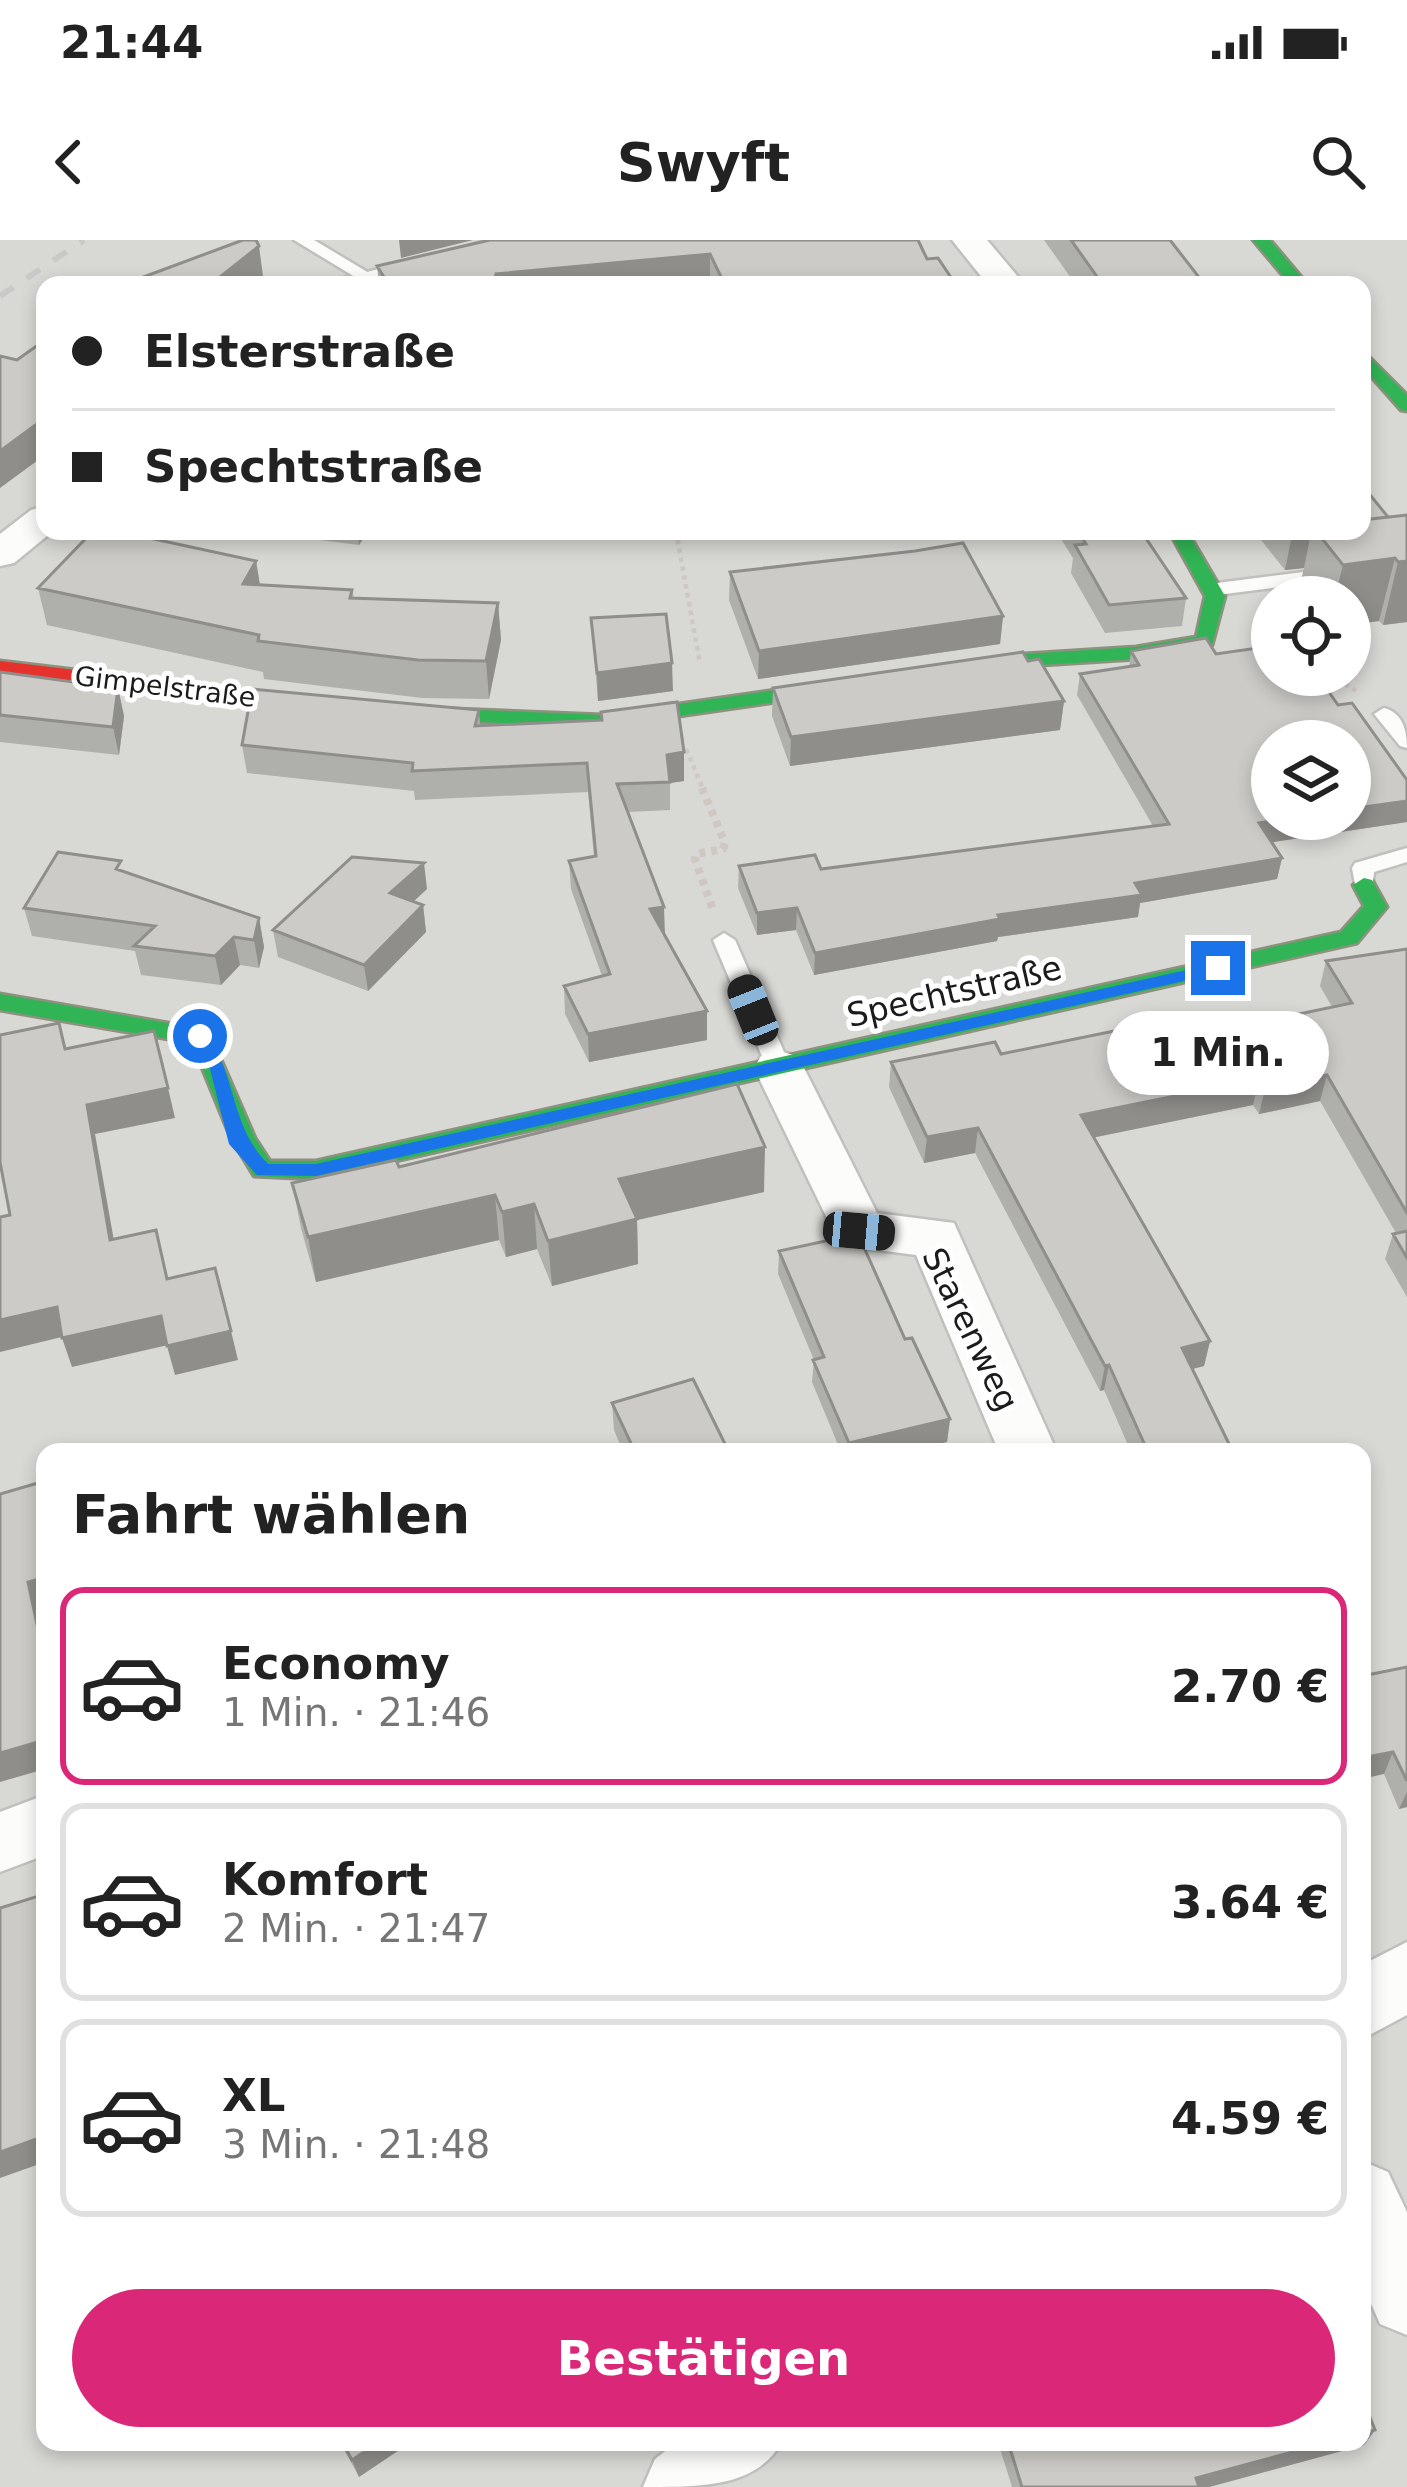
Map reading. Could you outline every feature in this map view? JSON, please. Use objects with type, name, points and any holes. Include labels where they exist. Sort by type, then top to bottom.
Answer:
[{"type":"street","points":[[387,276],[530,240]]},
{"type":"street","points":[[969,240],[999,276]]},
{"type":"street","points":[[1261,240],[1292,276]]},
{"type":"street","points":[[1371,365],[1407,406]]},
{"type":"street","points":[[0,554],[36,525]]},
{"type":"street","points":[[1184,540],[1217,589]]},
{"type":"street","name":"Gimpelstraße","points":[[0,667],[422,717],[603,721],[1025,660],[1136,653],[1205,641],[1217,620],[1217,589]]},
{"type":"street","name":"Spechtstraße","points":[[0,1002],[200,1036],[217,1060],[238,1144],[263,1170],[316,1170],[1349,938],[1376,907],[1364,885]]},
{"type":"street","name":"Starenweg","points":[[779,1068],[859,1231],[935,1237],[1024,1443]]},
{"type":"street","points":[[0,1842],[36,1828]]},
{"type":"street","points":[[1371,2000],[1407,1974]]},
{"type":"street","points":[[1371,2218],[1407,2296]]},
{"type":"street","points":[[682,2487],[731,2451]]},
{"type":"lane","points":[[302,240],[354,276]]},
{"type":"lane","points":[[1217,589],[1407,565]]},
{"type":"lane","points":[[1407,711],[1384,714],[1407,742]]},
{"type":"lane","points":[[1364,885],[1363,868],[1407,854]]},
{"type":"lane","points":[[724,940],[779,1068]]},
{"type":"path","points":[[678,540],[708,707]]},
{"type":"path","points":[[671,712],[724,843],[723,849],[697,854],[694,859],[724,940]]},
{"type":"shaded area","points":[[0,240],[1407,240],[1407,2487],[0,2487]]},
{"type":"building","points":[[243,240],[256,240],[259,246],[221,276],[146,276]]},
{"type":"building","points":[[490,240],[918,240],[927,259],[938,258],[950,276],[721,276],[710,254],[495,276],[383,276],[377,266]]},
{"type":"building","points":[[1071,240],[1170,240],[1198,276],[1097,276]]},
{"type":"building","points":[[36,346],[36,425],[0,451],[0,356],[17,360]]},
{"type":"building","points":[[1371,496],[1388,517],[1371,519]]},
{"type":"building","points":[[1407,515],[1407,561],[1395,558],[1343,565],[1323,540],[1371,540],[1371,519]]},
{"type":"building","points":[[84,540],[159,540],[256,561],[243,584],[352,590],[350,598],[498,603],[486,661],[418,660],[258,641],[259,635],[38,588]]},
{"type":"building","points":[[1084,540],[1147,540],[1186,598],[1109,605],[1075,545],[1086,544]]},
{"type":"building","points":[[963,543],[1003,616],[759,651],[730,572],[915,551]]},
{"type":"building","points":[[666,614],[672,663],[597,673],[591,618]]},
{"type":"building","points":[[1206,638],[1216,654],[1251,649],[1251,696],[1332,696],[1338,705],[1352,703],[1364,720],[1251,720],[1251,840],[1270,840],[1282,858],[1135,883],[1142,895],[998,915],[1000,919],[815,953],[797,908],[757,913],[739,866],[815,855],[821,869],[1169,824],[1080,674],[1139,665],[1131,651]]},
{"type":"building","points":[[1023,652],[1028,661],[1039,659],[1064,701],[791,737],[773,688]]},
{"type":"building","points":[[0,672],[118,688],[113,727],[0,715]]},
{"type":"building","points":[[252,689],[479,710],[475,726],[602,720],[601,712],[677,702],[684,752],[667,755],[670,782],[617,784],[664,907],[650,909],[707,1011],[588,1034],[564,986],[610,974],[569,861],[596,856],[587,763],[412,771],[413,763],[242,745]]},
{"type":"building","points":[[1371,730],[1407,780],[1407,801],[1371,806]]},
{"type":"building","points":[[58,852],[121,861],[116,869],[259,918],[254,940],[234,937],[215,956],[134,946],[155,926],[24,908]]},
{"type":"building","points":[[352,857],[424,863],[390,893],[423,905],[364,965],[273,930]]},
{"type":"building","points":[[1407,949],[1407,1213],[1327,1075],[1265,1089],[1259,1079],[1081,1115],[1210,1341],[1182,1348],[1229,1443],[1144,1443],[1109,1365],[1105,1366],[978,1128],[927,1137],[891,1062],[995,1042],[1001,1054],[1139,1026],[1150,1045],[1352,1003],[1326,961]]},
{"type":"building","points":[[59,1023],[65,1049],[154,1031],[168,1088],[87,1105],[110,1240],[156,1230],[167,1279],[215,1268],[231,1331],[167,1346],[161,1316],[62,1338],[57,1307],[0,1320],[0,1217],[10,1215],[0,1162],[0,1035]]},
{"type":"building","points":[[737,1084],[765,1147],[619,1179],[637,1219],[548,1241],[534,1204],[502,1212],[495,1195],[308,1237],[292,1183],[396,1160],[399,1167]]},
{"type":"building","points":[[1407,1231],[1407,1258],[1393,1234]]},
{"type":"building","points":[[858,1234],[905,1339],[912,1338],[950,1419],[849,1443],[813,1360],[824,1357],[779,1251]]},
{"type":"building","points":[[693,1379],[725,1443],[631,1443],[612,1403]]},
{"type":"building","points":[[36,1484],[36,1580],[28,1582],[36,1620],[36,1743],[0,1753],[0,1494]]},
{"type":"building","points":[[1407,1667],[1407,1781],[1393,1752],[1371,1756],[1371,1674]]},
{"type":"building","points":[[36,1897],[36,2139],[0,2152],[0,1908]]},
{"type":"building","points":[[1011,2451],[1296,2451],[1196,2478],[1199,2487],[1022,2487]]},
{"type":"railway","points":[[0,296],[84,240]]},
{"type":"traffic: fast","points":[[1261,240],[1292,276]]},
{"type":"traffic: fast","points":[[1371,365],[1407,406]]},
{"type":"traffic: fast","points":[[378,712],[603,721],[1025,660],[1136,653],[1205,641],[1215,596],[1183,540]]},
{"type":"traffic: fast","points":[[0,1002],[200,1036],[243,1138],[263,1170],[316,1170],[1349,938],[1376,907],[1364,885]]},
{"type":"traffic: jam","points":[[0,667],[378,712]]},
{"type":"route","points":[[200,1036],[217,1060],[238,1144],[263,1170],[316,1170],[1218,968]]}]
